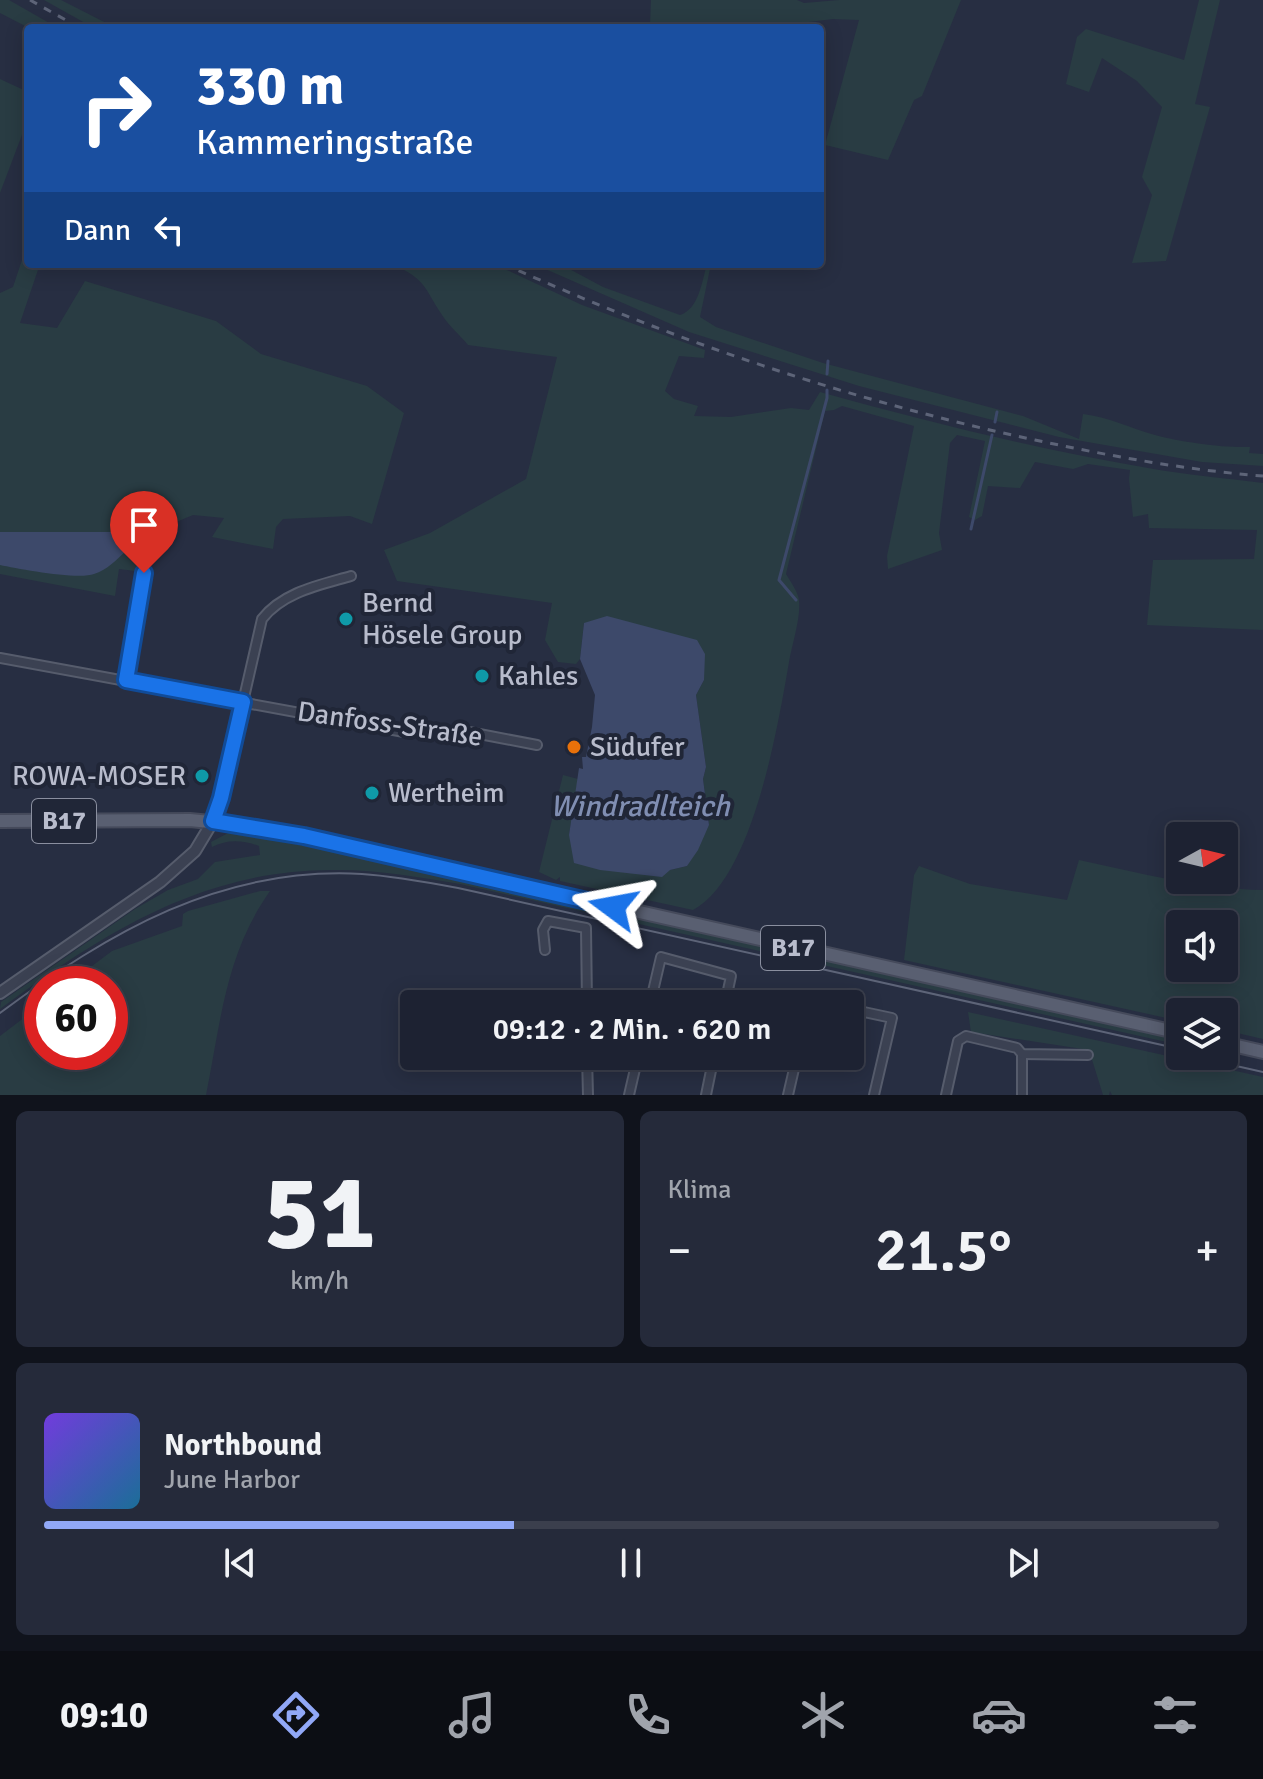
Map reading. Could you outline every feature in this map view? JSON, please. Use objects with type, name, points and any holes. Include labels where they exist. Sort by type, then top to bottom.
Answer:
[{"type":"main road","name":"B17","points":[[0,821],[213,821],[304,836],[701,928],[1166,1030]]},
{"type":"main road","points":[[1238,1046],[1263,1052]]},
{"type":"street","points":[[126,680],[144,573]]},
{"type":"street","points":[[0,993],[160,882],[195,851],[213,821],[221,798],[262,619],[271,607],[300,591],[351,576]]},
{"type":"street","name":"Danfoss-Straße","points":[[0,658],[404,732],[469,732],[537,745]]},
{"type":"street","points":[[545,950],[543,930],[548,921],[586,928],[587,990]]},
{"type":"street","points":[[653,990],[661,957],[731,976],[728,990]]},
{"type":"street","points":[[864,1012],[892,1018],[874,1095]]},
{"type":"street","points":[[946,1095],[958,1041],[966,1036],[1017,1048],[1022,1054],[1022,1095]]},
{"type":"street","points":[[1022,1054],[1088,1055]]},
{"type":"street","points":[[587,1070],[588,1095]]},
{"type":"street","points":[[629,1095],[635,1070]]},
{"type":"street","points":[[706,1095],[711,1070]]},
{"type":"street","points":[[788,1095],[794,1070]]},
{"type":"shaded area","points":[[0,0],[9,0],[51,24],[24,25],[0,13]]},
{"type":"shaded area","points":[[44,0],[61,0],[108,24],[87,24]]},
{"type":"shaded area","points":[[651,0],[797,0],[804,3],[961,0],[922,96],[914,100],[888,160],[825,145],[859,20],[833,19],[793,24],[650,24]]},
{"type":"shaded area","points":[[1199,0],[1220,0],[1195,104],[1210,107],[1166,261],[1132,263],[1152,195],[1142,177],[1162,107],[1137,81],[1102,58],[1089,92],[1066,84],[1077,37],[1086,29],[1184,60]]},
{"type":"shaded area","points":[[0,79],[24,90],[24,130],[0,193]]},
{"type":"shaded area","points":[[24,254],[24,268],[39,268],[20,323],[57,328],[85,281],[216,321],[261,354],[367,386],[404,413],[372,524],[350,516],[283,519],[276,527],[273,549],[212,537],[224,518],[193,515],[162,528],[150,558],[135,571],[119,569],[115,596],[0,574],[0,293],[13,287]]},
{"type":"shaded area","points":[[400,268],[503,268],[582,305],[705,350],[704,358],[679,356],[665,391],[674,399],[698,406],[694,416],[731,417],[791,408],[809,410],[820,392],[1065,452],[1162,470],[1263,483],[1263,630],[1147,625],[1153,560],[1254,559],[1257,530],[1149,528],[1148,514],[1133,517],[1130,470],[1088,464],[1073,469],[1035,462],[1020,488],[988,486],[982,516],[975,520],[969,517],[985,441],[957,435],[950,443],[939,533],[942,550],[888,569],[887,556],[914,426],[842,406],[825,411],[786,574],[798,594],[799,608],[778,723],[759,798],[732,867],[714,893],[693,910],[560,881],[560,877],[556,880],[539,872],[563,775],[578,779],[569,835],[600,870],[670,870],[687,866],[709,825],[703,779],[706,767],[696,695],[704,680],[584,623],[580,659],[576,664],[558,662],[545,640],[552,603],[397,581],[384,550],[430,533],[526,479],[557,357],[468,345],[412,275]]},
{"type":"shaded area","points":[[543,268],[567,268],[603,287],[680,315],[696,301],[706,268],[710,268],[700,317],[716,327],[823,363],[1023,416],[1079,439],[1083,414],[1177,440],[1250,447],[1249,453],[1263,454],[1263,466],[1202,462],[1059,437],[859,386],[689,332]]},
{"type":"shaded area","points":[[234,830],[404,865],[1166,1035],[1166,1042],[460,884],[348,870],[284,873],[239,881],[196,894],[115,932],[61,966],[53,966],[135,909],[168,890],[198,879],[215,862],[260,855],[259,846],[247,842],[235,841],[212,847],[211,842]]},
{"type":"shaded area","points":[[1079,860],[1166,878],[1166,894],[1238,894],[1238,889],[1263,890],[1263,1039],[1238,1033],[1238,998],[1166,998],[1166,1018],[904,960],[914,875],[919,866],[970,884],[1067,900]]},
{"type":"shaded area","points":[[270,891],[243,939],[234,964],[206,1095],[0,1095],[0,1036],[24,1018],[24,1070],[128,1070],[128,966],[92,966],[112,951],[182,926],[183,914]]},
{"type":"shaded area","points":[[24,986],[24,991],[0,1009],[1,1002]]},
{"type":"shaded area","points":[[968,1012],[1166,1056],[1166,1070],[1231,1070],[1263,1077],[1263,1095],[1112,1095],[1110,1091],[1109,1095],[1103,1095],[1089,1050],[971,1032]]},
{"type":"water","points":[[0,532],[113,532],[124,539],[125,552],[107,567],[86,576],[34,571],[0,565]]},
{"type":"water","name":"Windradlteich","points":[[607,616],[697,640],[705,654],[704,680],[696,695],[706,767],[703,779],[709,825],[687,866],[670,870],[662,877],[600,870],[574,863],[569,835],[579,768],[583,769],[582,757],[586,757],[592,727],[595,695],[580,659],[584,623]]},
{"type":"waterway","points":[[827,374],[828,361]]},
{"type":"waterway","points":[[796,600],[779,580],[827,390]]},
{"type":"waterway","points":[[995,422],[997,412]]},
{"type":"waterway","points":[[971,529],[992,435]]},
{"type":"tram line","points":[[0,1013],[83,956],[169,910],[214,893],[261,881],[310,874],[362,874],[458,888],[1166,1046]]},
{"type":"tram line","points":[[1238,1066],[1263,1072]]},
{"type":"railway","points":[[30,0],[73,24]]},
{"type":"railway","points":[[513,268],[698,343],[899,407],[1091,452],[1263,476]]},
{"type":"place","name":"Bernd Hösele Group","points":[[346,619]]},
{"type":"place","name":"Kahles","points":[[482,676]]},
{"type":"place","name":"Südufer","points":[[574,747]]},
{"type":"place","name":"ROWA-MOSER","points":[[202,776]]},
{"type":"place","name":"Wertheim","points":[[372,793]]},
{"type":"route","points":[[144,573],[126,680],[243,702],[213,821],[260,827],[407,858],[613,907]]}]
